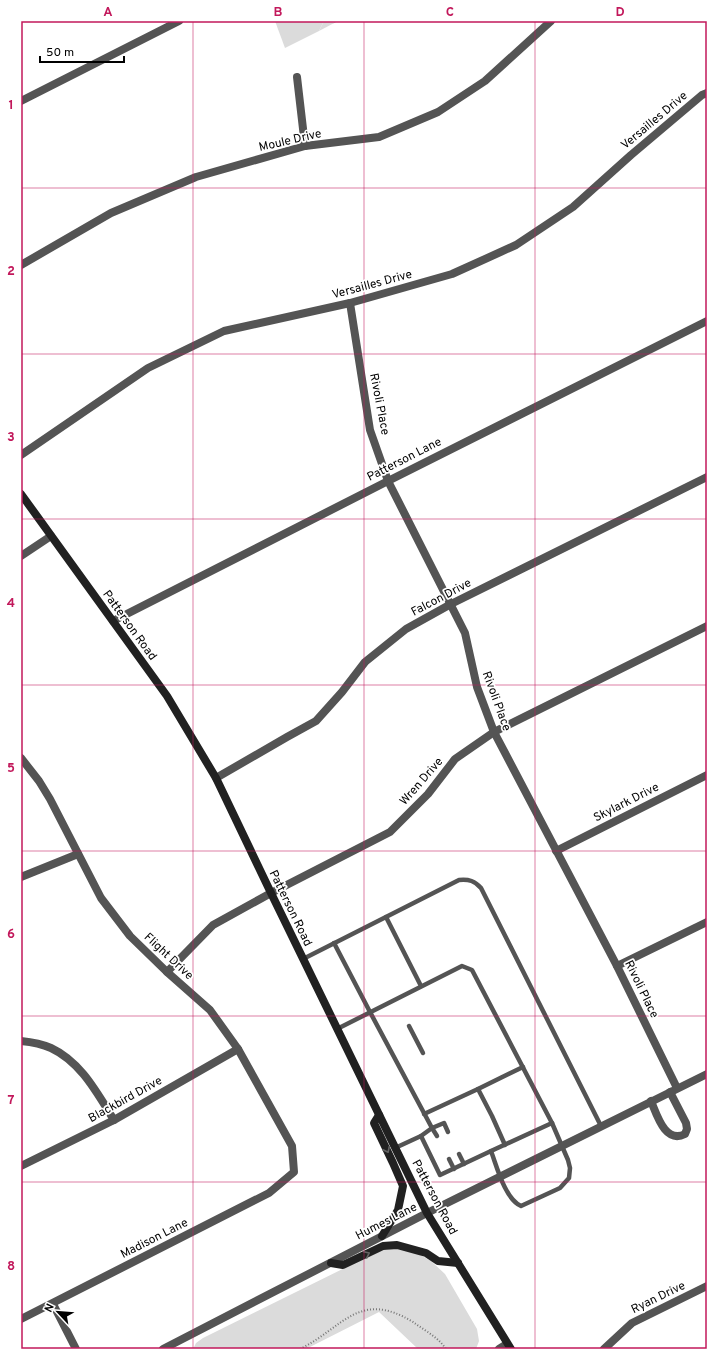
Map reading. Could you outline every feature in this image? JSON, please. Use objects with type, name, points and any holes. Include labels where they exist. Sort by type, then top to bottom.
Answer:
[{"type":"main road","name":"Patterson Road","points":[[21,494],[167,696],[216,778],[270,893],[427,1213],[509,1347]]},
{"type":"main road","points":[[379,1115],[374,1123],[403,1186],[398,1210],[382,1236]]},
{"type":"main road","points":[[330,1263],[343,1265],[383,1246],[397,1245],[426,1253],[438,1261],[458,1263]]},
{"type":"street","points":[[21,101],[179,21]]},
{"type":"street","name":"Moule Drive","points":[[21,266],[111,213],[196,177],[305,146],[379,137],[438,112],[485,81],[551,21]]},
{"type":"street","points":[[297,77],[305,146]]},
{"type":"street","name":"Versailles Drive","points":[[21,455],[148,368],[224,331],[350,303],[452,274],[516,245],[573,207],[649,140],[702,95],[707,93]]},
{"type":"street","name":"Rivoli Place","points":[[350,303],[370,430],[388,481],[465,633],[477,687],[494,732],[617,966],[674,1090],[686,1124],[687,1129],[685,1134],[680,1137],[676,1136],[663,1128],[651,1101]]},
{"type":"street","name":"Patterson Lane","points":[[112,621],[707,321]]},
{"type":"street","name":"Falcon Drive","points":[[216,778],[316,721],[342,692],[365,662],[406,629],[451,604],[707,477]]},
{"type":"street","points":[[21,556],[51,536]]},
{"type":"street","name":"Wren Drive","points":[[167,972],[213,924],[270,893],[390,832],[428,794],[455,759],[494,732],[707,626]]},
{"type":"street","name":"Flight Drive","points":[[21,758],[39,781],[50,799],[101,898],[130,936],[167,972],[210,1010],[238,1049],[292,1146],[294,1172]]},
{"type":"street","name":"Skylark Drive","points":[[556,851],[707,775]]},
{"type":"street","points":[[21,877],[78,854]]},
{"type":"street","points":[[617,966],[707,922]]},
{"type":"street","points":[[21,1041],[51,1048],[68,1059],[83,1073],[114,1120]]},
{"type":"street","name":"Blackbird Drive","points":[[21,1166],[114,1120],[238,1049]]},
{"type":"street","name":"Humes Lane","points":[[163,1349],[175,1346],[382,1236],[707,1074]]},
{"type":"street","name":"Madison Lane","points":[[21,1319],[269,1193],[294,1172]]},
{"type":"street","name":"Ryan Drive","points":[[604,1349],[632,1323],[707,1286]]},
{"type":"street","points":[[53,1304],[76,1349]]},
{"type":"street","points":[[499,1349],[509,1347]]},
{"type":"lane","points":[[303,959],[459,880],[467,880],[478,884],[601,1126]]},
{"type":"lane","points":[[386,917],[421,986]]},
{"type":"lane","points":[[334,943],[437,1136]]},
{"type":"lane","points":[[337,1029],[462,966],[472,970],[552,1122],[568,1160],[570,1168],[569,1178],[560,1188],[521,1206],[512,1200],[500,1177],[491,1151]]},
{"type":"lane","points":[[409,1026],[423,1053]]},
{"type":"lane","points":[[424,1114],[523,1067]]},
{"type":"lane","points":[[478,1088],[505,1145]]},
{"type":"lane","points":[[421,1136],[440,1175],[552,1122]]},
{"type":"lane","points":[[395,1148],[444,1123],[448,1132]]},
{"type":"lane","points":[[459,1154],[464,1164]]},
{"type":"lane","points":[[449,1159],[454,1169]]},
{"type":"path","points":[[300,1349],[316,1341],[350,1316],[365,1310],[378,1309],[408,1320],[432,1335],[443,1344],[446,1349]]},
{"type":"green space","points":[[275,21],[324,21],[319,31],[285,48]]},
{"type":"green space","points":[[324,21],[338,21],[319,31]]},
{"type":"green space","points":[[396,1248],[413,1251],[431,1261],[445,1274],[477,1329],[479,1341],[476,1349],[418,1349],[379,1312],[306,1349],[193,1349],[196,1343],[203,1338],[379,1251]]}]
